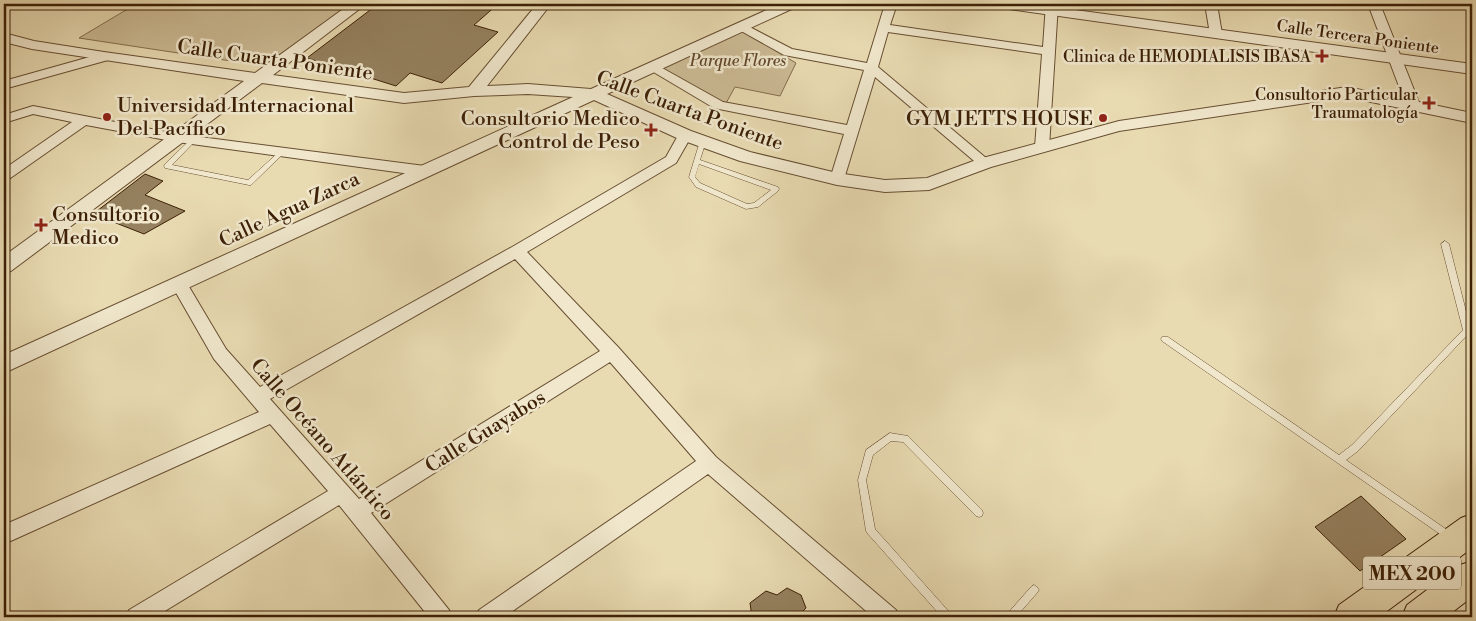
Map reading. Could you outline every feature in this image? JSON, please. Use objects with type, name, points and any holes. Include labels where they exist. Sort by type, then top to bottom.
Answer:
[{"type":"highway","name":"MEX 200","points":[[1351,617],[1464,535]]},
{"type":"highway","name":"MEX 200","points":[[1419,617],[1472,577]]},
{"type":"street","points":[[4,266],[185,139],[258,78],[358,4]]},
{"type":"street","points":[[474,91],[544,4]]},
{"type":"street","name":"Calle Agua Zarca","points":[[4,364],[791,4]]},
{"type":"street","points":[[838,179],[891,4]]},
{"type":"street","name":"Calle Tercera Poniente","points":[[1002,4],[1051,7],[1216,34],[1472,69]]},
{"type":"street","points":[[1211,4],[1216,34]]},
{"type":"street","points":[[1374,4],[1413,105]]},
{"type":"street","points":[[1042,148],[1051,7]]},
{"type":"street","points":[[740,27],[788,52],[872,68],[986,163]]},
{"type":"street","points":[[884,28],[1047,51]]},
{"type":"street","name":"Calle Cuarta Poniente","points":[[4,37],[32,45],[104,57],[404,98],[474,91],[528,89],[593,94],[685,135],[746,157],[838,179],[885,186],[929,184],[986,163],[1119,126],[1346,92],[1472,118]]},
{"type":"street","points":[[4,86],[104,57]]},
{"type":"street","points":[[651,68],[719,105],[853,131]]},
{"type":"street","points":[[4,119],[33,110],[185,139],[425,171]]},
{"type":"street","points":[[4,176],[84,120]]},
{"type":"street","points":[[258,397],[517,251],[671,160],[685,135]]},
{"type":"street","points":[[517,251],[612,352],[709,463],[889,617]]},
{"type":"street","name":"Calle Océano Atlántico","points":[[179,284],[220,354],[342,492],[442,617]]},
{"type":"street","name":"Calle Guayabos","points":[[357,511],[612,352]]},
{"type":"street","points":[[4,535],[273,414]]},
{"type":"street","points":[[486,617],[709,463]]},
{"type":"street","points":[[136,617],[342,492]]},
{"type":"lane","points":[[185,139],[168,166],[249,184],[282,152]]},
{"type":"lane","points":[[697,161],[776,189],[756,204],[746,207],[698,185],[692,176],[703,141]]},
{"type":"lane","points":[[1339,460],[1355,448],[1467,331],[1445,244]]},
{"type":"lane","points":[[1165,339],[1339,460],[1464,535]]},
{"type":"lane","points":[[948,617],[871,531],[862,480],[869,453],[890,437],[904,439],[979,513]]},
{"type":"lane","points":[[1010,617],[1034,590]]},
{"type":"green space","points":[[136,4],[350,4],[264,66],[79,38]]},
{"type":"green space","name":"Parque Flores","points":[[739,29],[796,63],[780,96],[735,87],[725,105],[657,68]]},
{"type":"building","points":[[378,4],[498,4],[474,25],[498,32],[442,83],[410,73],[396,86],[307,58]]},
{"type":"building","points":[[145,174],[163,181],[145,195],[185,211],[144,234],[93,214]]},
{"type":"building","points":[[1361,496],[1406,539],[1360,571],[1315,527]]},
{"type":"building","points":[[787,588],[801,595],[806,608],[797,617],[752,617],[750,603],[766,591],[777,595]]},
{"type":"place","name":"Clinica de HEMODIALISIS IBASA","points":[[1322,56]]},
{"type":"place","name":"Consultorio Particular Traumatología","points":[[1429,103]]},
{"type":"place","name":"Universidad Internacional Del Pacífico","points":[[107,117]]},
{"type":"place","name":"GYM JETTS HOUSE","points":[[1103,118]]},
{"type":"place","name":"Consultorio Medico Control de Peso","points":[[651,130]]},
{"type":"place","name":"Consultorio Medico","points":[[41,225]]}]
